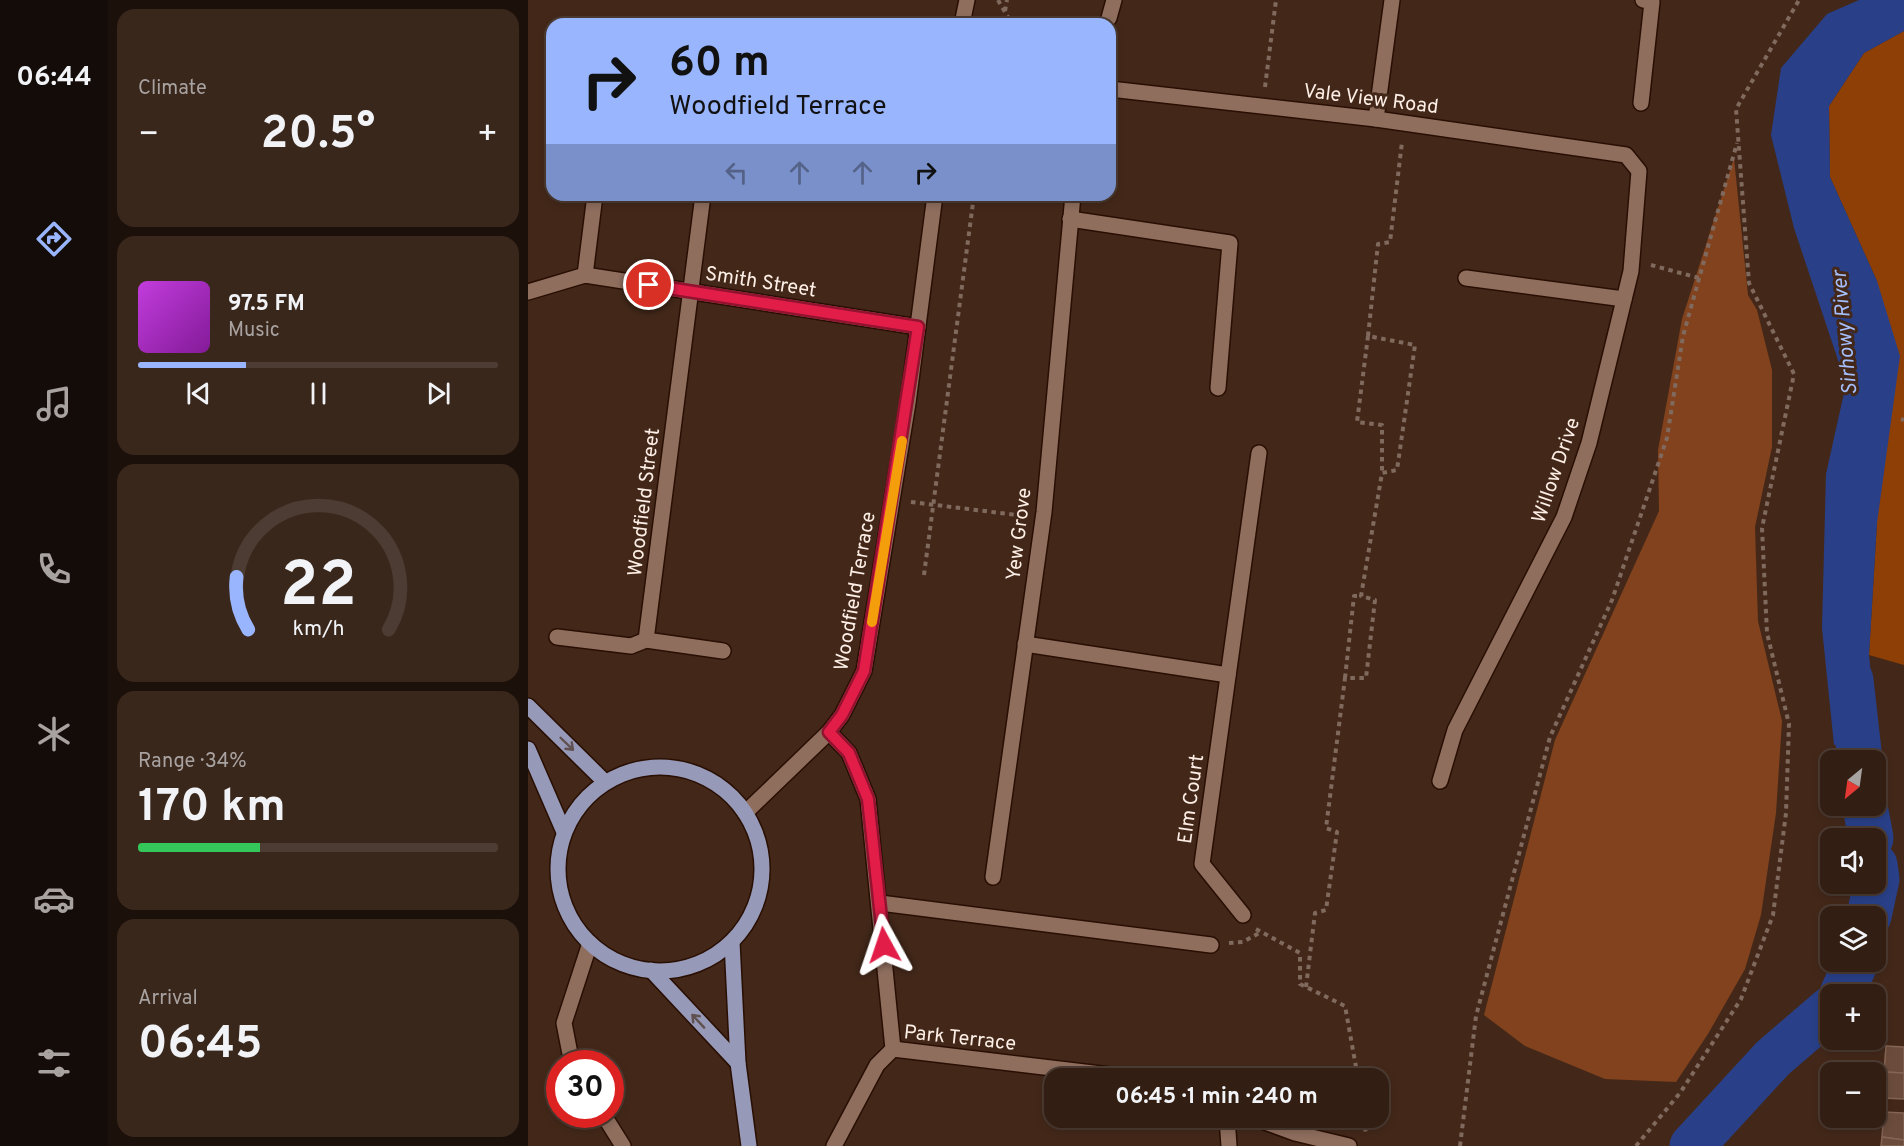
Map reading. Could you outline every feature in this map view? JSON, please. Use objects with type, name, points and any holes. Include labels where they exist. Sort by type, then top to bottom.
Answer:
[{"type":"main road","points":[[528,706],[605,782]]},
{"type":"main road","points":[[528,749],[564,832]]},
{"type":"main road","points":[[673,768],[706,778],[734,799],[745,813],[759,845],[761,880],[752,913],[732,942],[714,955],[694,965],[673,970],[651,970],[628,966],[608,957],[590,943],[572,919],[560,891],[557,872],[564,832],[574,813],[588,796],[605,782],[638,769],[673,768]]},
{"type":"main road","points":[[732,942],[738,1063],[749,1146]]},
{"type":"main road","points":[[651,970],[738,1063]]},
{"type":"street","points":[[963,18],[967,0]]},
{"type":"street","points":[[1109,18],[1114,0]]},
{"type":"street","points":[[1376,119],[1392,0]]},
{"type":"street","points":[[1641,103],[1652,2],[1643,0]]},
{"type":"street","name":"Vale View Road","points":[[1116,90],[1376,119],[1626,154]]},
{"type":"street","name":"Willow Drive","points":[[1440,781],[1455,730],[1564,517],[1589,443],[1633,254],[1639,171],[1626,154]]},
{"type":"street","points":[[585,275],[594,201]]},
{"type":"street","name":"Woodfield Street","points":[[646,640],[702,201]]},
{"type":"street","name":"Woodfield Terrace","points":[[745,813],[829,732],[846,708],[864,671],[918,327],[934,201]]},
{"type":"street","name":"Yew Grove","points":[[993,877],[1043,518],[1072,201]]},
{"type":"street","points":[[1070,219],[1230,243],[1218,388]]},
{"type":"street","name":"Smith Street","points":[[528,292],[585,275],[918,327]]},
{"type":"street","points":[[1466,278],[1624,299]]},
{"type":"street","name":"Elm Court","points":[[1243,915],[1202,864],[1259,453]]},
{"type":"street","points":[[558,637],[631,645],[646,640],[723,651]]},
{"type":"street","points":[[1025,644],[1228,675]]},
{"type":"street","points":[[829,732],[849,753],[868,799],[893,1049]]},
{"type":"street","points":[[880,903],[1211,945]]},
{"type":"street","points":[[569,1050],[564,1023],[590,943]]},
{"type":"street","name":"Park Terrace","points":[[838,1145],[877,1065],[893,1049],[1052,1068]]},
{"type":"street","points":[[612,1128],[623,1146]]},
{"type":"street","points":[[1228,1128],[1229,1146]]},
{"type":"street","points":[[1281,1128],[1349,1146]]},
{"type":"path","points":[[998,0],[1008,18]]},
{"type":"path","points":[[1005,12],[1007,0]]},
{"type":"path","points":[[1262,106],[1276,0]]},
{"type":"path","points":[[1636,1146],[1680,1092],[1741,999],[1773,915],[1786,813],[1789,724],[1767,633],[1762,528],[1794,374],[1749,283],[1736,109],[1799,0]]},
{"type":"path","points":[[1361,596],[1382,473],[1382,425],[1358,422],[1378,244],[1390,242],[1405,123]]},
{"type":"path","points":[[1460,1146],[1476,1016],[1550,737],[1612,600],[1667,438],[1683,336],[1738,139]]},
{"type":"path","points":[[924,574],[973,201]]},
{"type":"path","points":[[1633,254],[1652,265],[1699,279]]},
{"type":"path","points":[[1368,336],[1415,345],[1397,470],[1382,473]]},
{"type":"path","points":[[892,500],[1043,518]]},
{"type":"path","points":[[1306,987],[1316,913],[1326,910],[1336,832],[1326,828],[1354,596],[1375,600],[1366,678],[1345,678]]},
{"type":"path","points":[[1243,915],[1259,933],[1300,953],[1300,984],[1345,1006],[1356,1068]]},
{"type":"path","points":[[1244,942],[1259,933]]},
{"type":"shaded area","points":[[1904,31],[1904,665],[1869,655],[1877,523],[1877,281],[1830,177],[1829,106],[1864,53]]},
{"type":"shaded area","points":[[1734,158],[1748,295],[1757,310],[1772,370],[1772,447],[1755,527],[1758,621],[1782,721],[1776,813],[1761,915],[1745,969],[1708,1034],[1676,1082],[1605,1079],[1525,1046],[1484,1015],[1555,740],[1659,511],[1658,450],[1682,319]]},
{"type":"water","points":[[1859,0],[1904,0],[1904,31],[1864,53],[1829,106],[1830,177],[1877,281],[1900,356],[1877,523],[1869,655],[1877,736],[1834,745],[1822,628],[1826,474],[1846,384],[1794,228],[1771,135],[1781,68],[1827,14]]},
{"type":"building","points":[[1886,1046],[1904,1047],[1904,1073],[1886,1072]]},
{"type":"building","points":[[1886,1072],[1904,1073],[1904,1099],[1886,1098]]},
{"type":"building","points":[[1886,1112],[1904,1113],[1904,1140],[1882,1137],[1883,1128],[1886,1128]]},
{"type":"building","points":[[1882,1137],[1904,1140],[1904,1146],[1881,1146]]},
{"type":"waterway","name":"Sirhowy River","points":[[1851,680],[1859,750]]},
{"type":"waterway","name":"Sirhowy River","points":[[1867,816],[1869,828]]},
{"type":"waterway","name":"Sirhowy River","points":[[1871,906],[1874,894]]},
{"type":"waterway","name":"Sirhowy River","points":[[1846,984],[1852,972]]},
{"type":"waterway","name":"Sirhowy River","points":[[1692,1146],[1773,1058],[1820,1018]]},
{"type":"slow traffic","points":[[872,622],[902,441]]},
{"type":"route","points":[[649,285],[918,327],[908,403],[864,671],[842,715],[829,732],[849,753],[868,799],[876,854],[884,945]]}]
